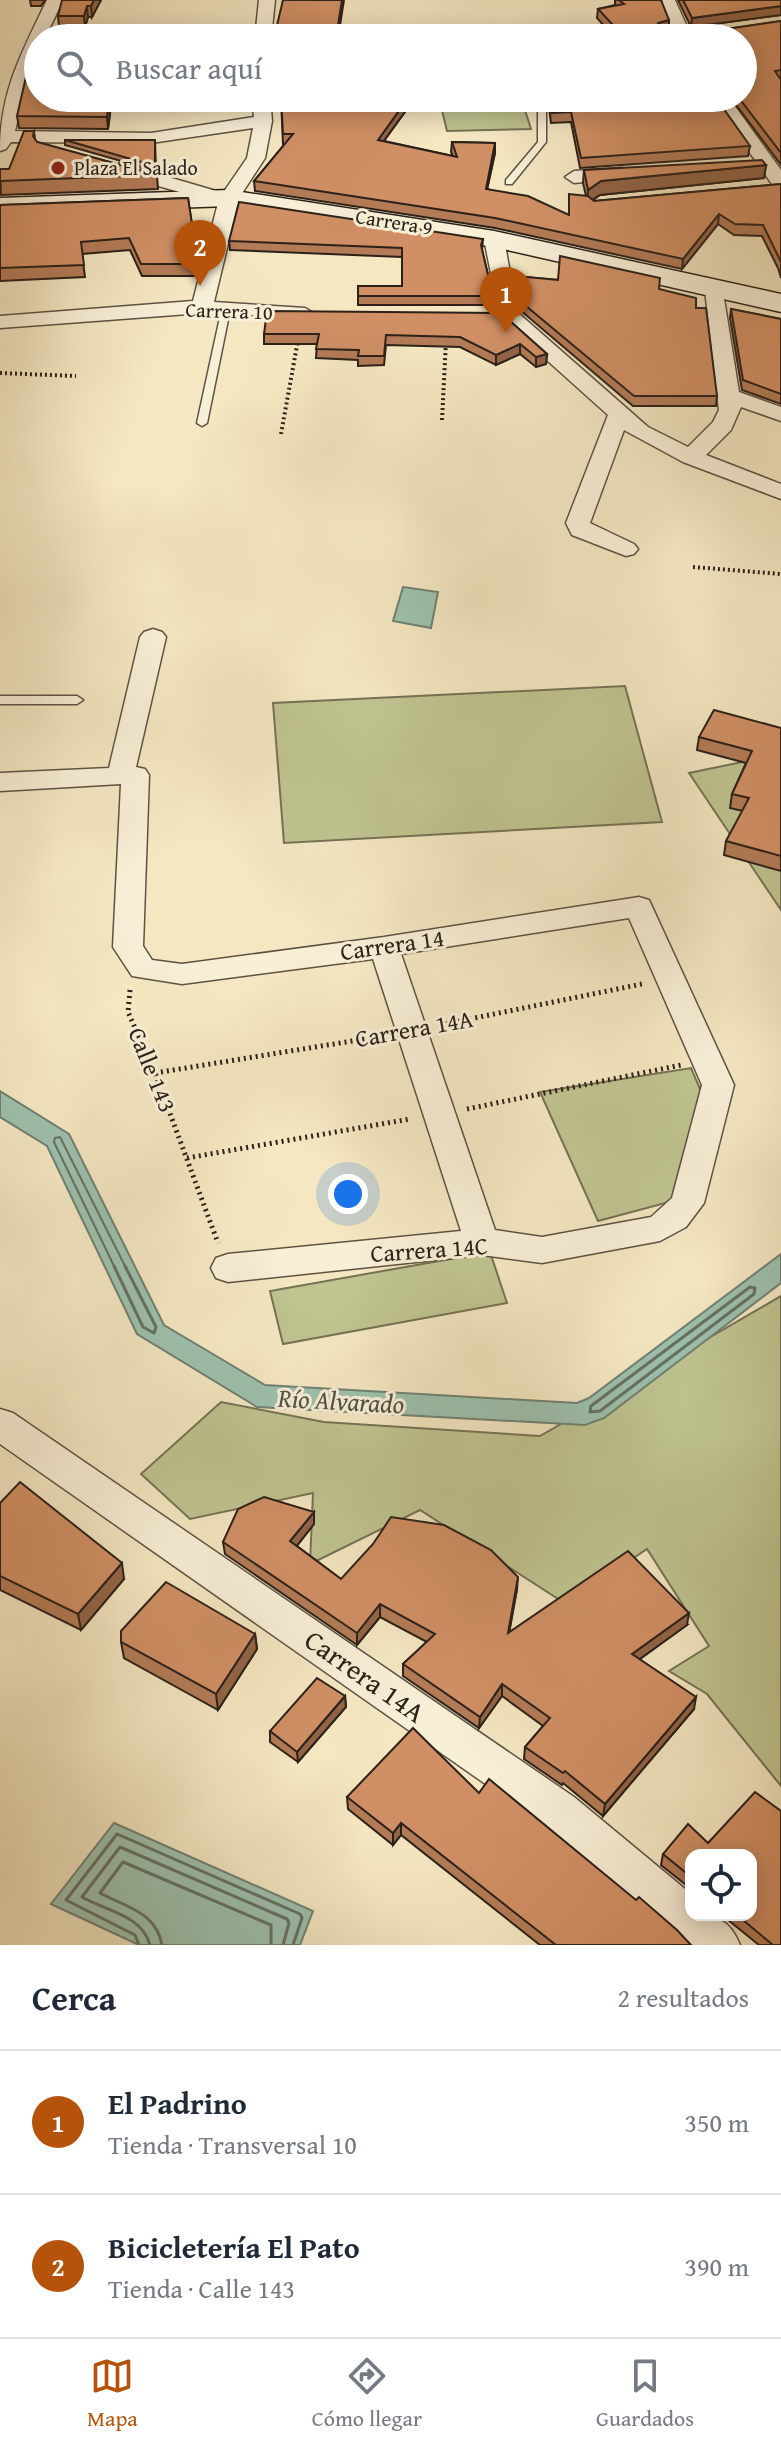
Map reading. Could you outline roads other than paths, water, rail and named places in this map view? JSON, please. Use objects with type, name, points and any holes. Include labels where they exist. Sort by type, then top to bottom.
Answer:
[{"type":"street","points":[[41,24],[55,0]]},
{"type":"street","points":[[264,24],[267,0]]},
{"type":"street","points":[[667,0],[677,24]]},
{"type":"street","points":[[1,139],[9,125],[9,78],[24,53]]},
{"type":"street","points":[[202,307],[224,197],[256,158],[262,112]]},
{"type":"street","points":[[731,112],[770,159],[776,185]]},
{"type":"street","points":[[1,139],[151,138],[263,121]]},
{"type":"street","points":[[1,139],[74,157]]},
{"type":"street","points":[[738,166],[770,159]]},
{"type":"street","points":[[103,165],[224,197]]},
{"type":"street","points":[[574,177],[648,172]]},
{"type":"street","name":"Carrera 9","points":[[0,206],[224,197],[494,239],[781,303]]},
{"type":"street","points":[[494,239],[499,314],[640,432],[691,457],[781,492]]},
{"type":"street","points":[[691,457],[723,425],[730,410],[715,290]]},
{"type":"street","name":"Carrera 10","points":[[0,322],[202,307],[331,314]]},
{"type":"street","points":[[729,396],[781,414]]},
{"type":"street","points":[[619,414],[578,523],[580,530],[626,549]]},
{"type":"street","points":[[0,791],[0,782],[128,775],[153,637]]},
{"type":"street","name":"Carrera 14","points":[[128,775],[128,947],[143,969],[182,974],[384,947],[639,907],[718,1085],[687,1203],[674,1218]]},
{"type":"street","points":[[384,947],[482,1242]]},
{"type":"street","name":"Carrera 14C","points":[[228,1268],[482,1242],[542,1250],[660,1228],[674,1218]]},
{"type":"street","name":"Carrera 14A","points":[[0,1424],[559,1811],[718,1945]]},
{"type":"lane","points":[[509,182],[542,142],[542,112]]},
{"type":"lane","points":[[202,423],[225,310]]},
{"type":"lane","points":[[0,700],[77,700]]},
{"type":"water","points":[[403,587],[438,592],[431,628],[393,621]]},
{"type":"water","name":"Río Alvarado","points":[[0,1091],[69,1134],[164,1325],[265,1385],[577,1403],[589,1398],[781,1254],[781,1283],[604,1418],[585,1425],[257,1407],[137,1334],[47,1146],[0,1117]]},
{"type":"water","points":[[114,1823],[313,1911],[300,1945],[139,1945],[51,1904]]},
{"type":"place","name":"Plaza El Salado","points":[[58,168]]},
{"type":"place","name":"Bicicletería El Pato","points":[[200,286]]},
{"type":"place","name":"El Padrino","points":[[506,333]]}]
